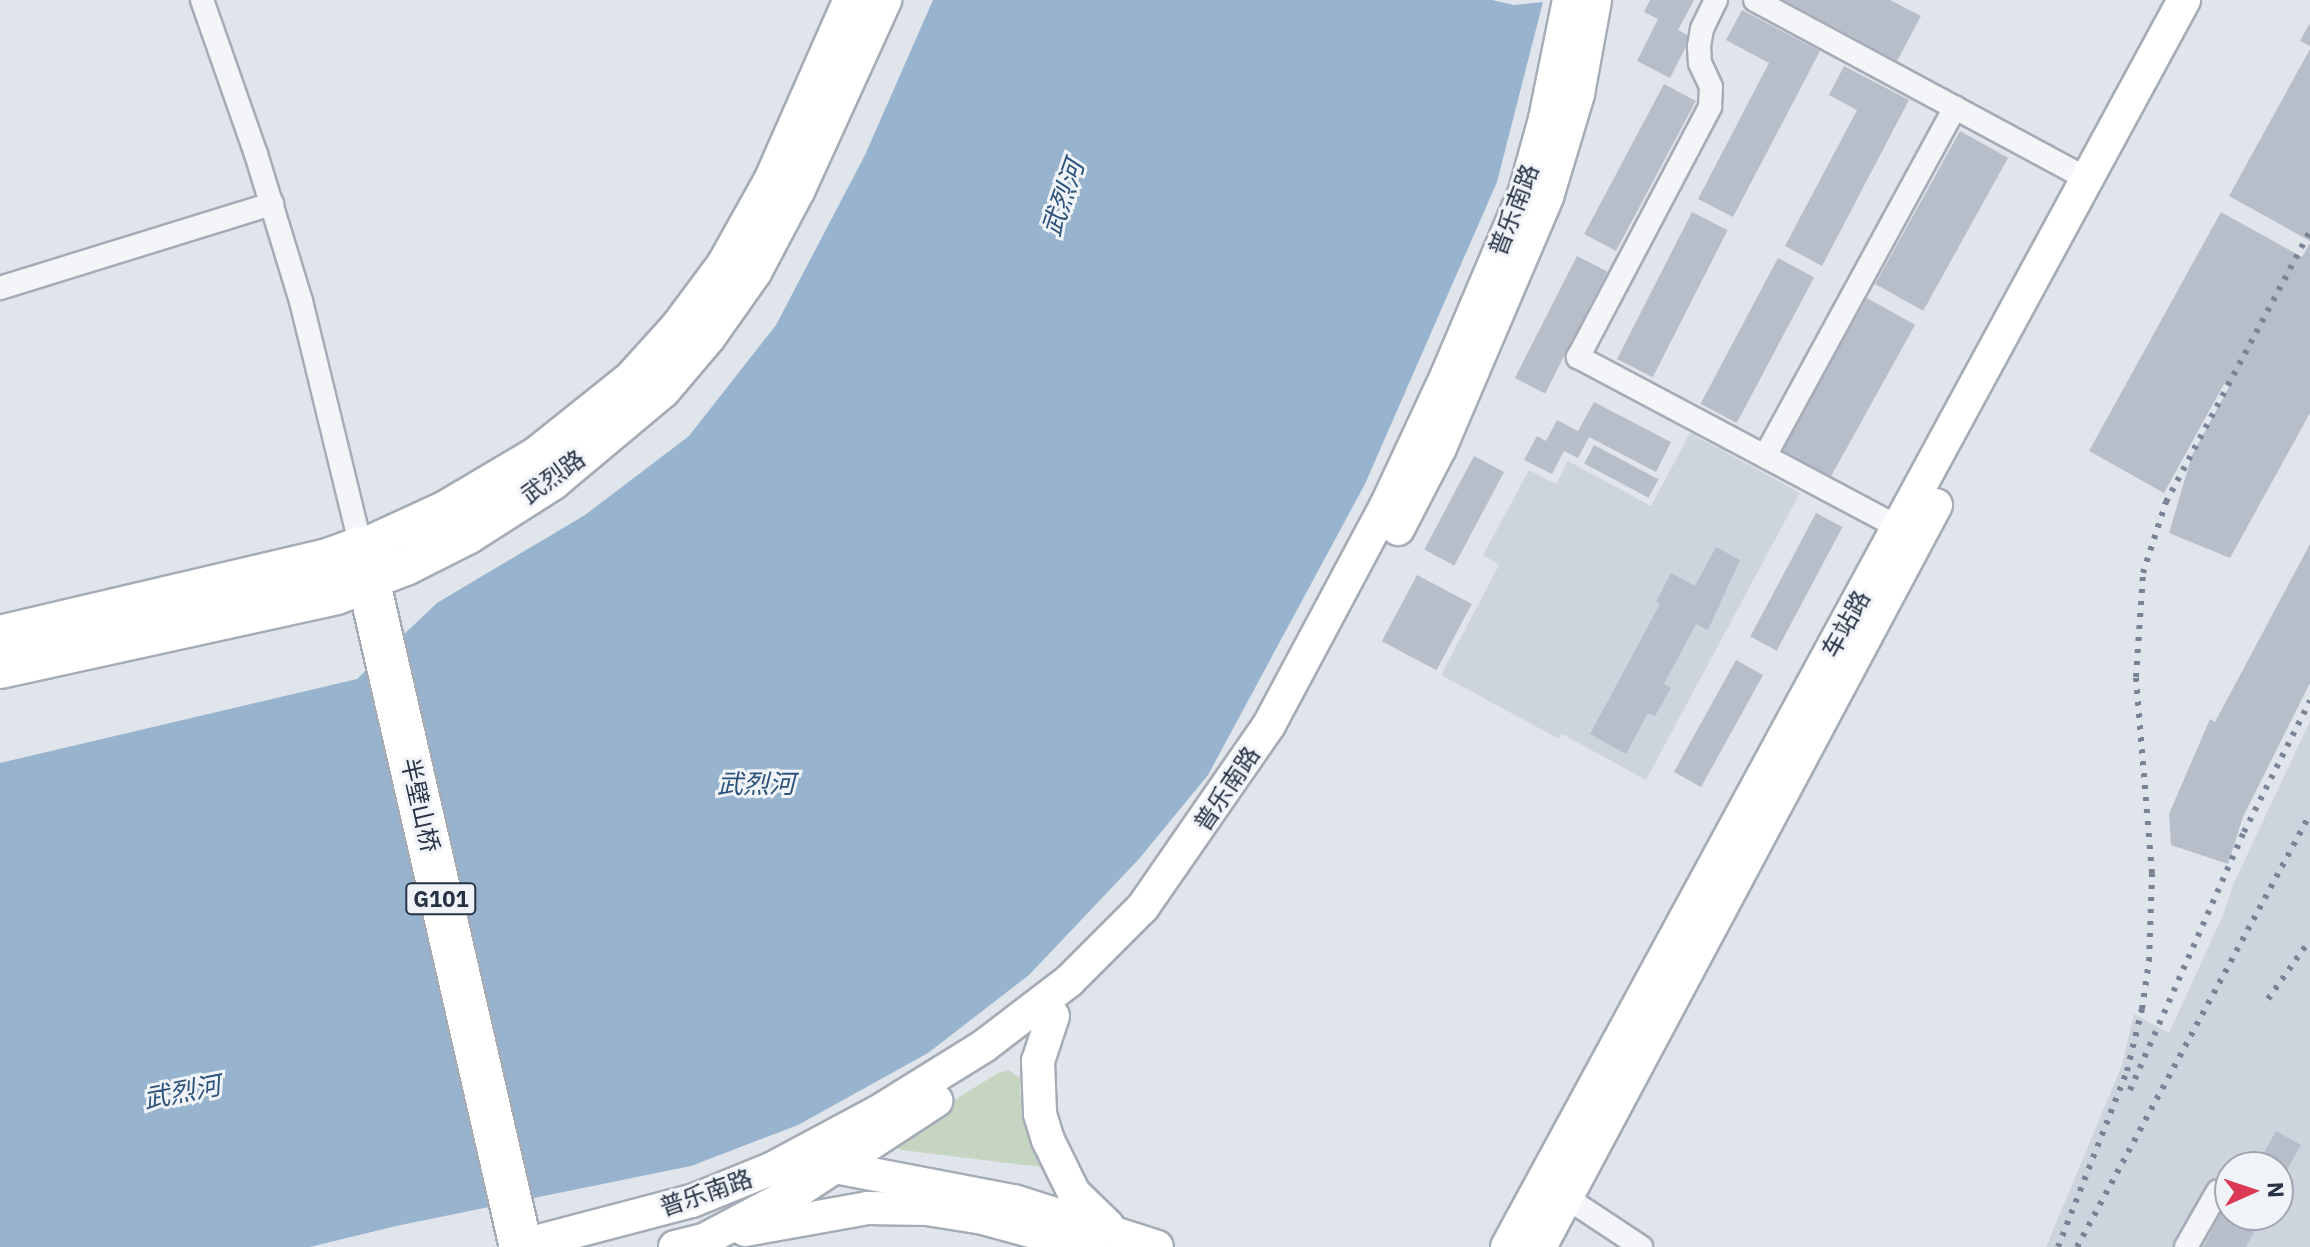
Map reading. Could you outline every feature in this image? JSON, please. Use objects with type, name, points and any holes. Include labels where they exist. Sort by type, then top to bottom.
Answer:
[{"type":"highway","name":"武烈路","points":[[0,637],[328,560],[365,565]]},
{"type":"highway","name":"半壁山桥","points":[[365,565],[520,1247]]},
{"type":"highway","name":"武烈路","points":[[0,667],[336,593],[365,565]]},
{"type":"main road","name":"武烈路","points":[[365,565],[446,509],[537,455],[631,380],[679,327],[725,265],[772,181],[852,0]]},
{"type":"main road","name":"武烈路","points":[[365,565],[406,567],[469,535],[552,482],[662,390],[707,337],[753,272],[797,189],[883,0]]},
{"type":"main road","name":"普乐南路","points":[[520,1247],[692,1201],[771,1169],[876,1113],[984,1046],[1045,1000],[1069,981],[1143,907],[1269,725],[1386,506],[1447,375],[1525,191],[1545,119],[1569,0]]},
{"type":"main road","name":"普乐南路","points":[[675,1247],[706,1239],[835,1167],[1003,1058],[1089,987],[1157,920],[1243,802],[1378,568],[1440,448],[1547,197],[1578,94],[1595,0]]},
{"type":"main road","name":"车站路","points":[[1507,1247],[2184,0]]},
{"type":"main road","name":"车站路","points":[[1540,1247],[2207,0]]},
{"type":"main road","points":[[1053,1016],[1038,1061],[1040,1114],[1048,1140],[1101,1239]]},
{"type":"main road","points":[[835,1167],[1014,1201],[1101,1239]]},
{"type":"main road","points":[[706,1239],[868,1208],[927,1209],[1157,1247]]},
{"type":"street","points":[[202,0],[272,204],[301,301],[365,565]]},
{"type":"street","points":[[1716,0],[1699,46],[1700,63],[1711,87],[1710,107],[1578,357],[1899,528]]},
{"type":"street","points":[[1755,0],[2088,179]]},
{"type":"street","points":[[1765,456],[1955,107]]},
{"type":"street","points":[[0,288],[272,204]]},
{"type":"street","points":[[1567,1198],[1641,1247]]},
{"type":"street","points":[[2186,1247],[2214,1198]]},
{"type":"shaded area","points":[[1690,433],[1800,493],[1646,780],[1562,734],[1559,739],[1441,675],[1499,565],[1483,555],[1529,470],[1556,484],[1568,461],[1651,506]]},
{"type":"shaded area","points":[[2310,721],[2310,1247],[2046,1247],[2122,1065],[2134,1014],[2169,1033],[2223,915],[2233,885]]},
{"type":"green space","points":[[1009,1070],[1020,1078],[1021,1109],[1044,1161],[1040,1167],[902,1150],[893,1146],[896,1136],[998,1073]]},
{"type":"water","name":"武烈河","points":[[933,0],[1492,0],[1514,5],[1543,2],[1497,182],[1365,484],[1208,775],[1139,859],[1029,975],[928,1053],[798,1125],[691,1166],[396,1226],[310,1247],[0,1247],[0,763],[357,679],[437,603],[585,515],[689,436],[776,325],[865,155]]},
{"type":"building","points":[[1650,0],[1694,0],[1678,30],[1691,37],[1670,78],[1637,61],[1658,19],[1644,12]]},
{"type":"building","points":[[1784,0],[1890,0],[1921,16],[1897,61]]},
{"type":"building","points":[[1742,10],[1820,51],[1733,217],[1698,199],[1769,63],[1726,40]]},
{"type":"building","points":[[2310,23],[2310,46],[2300,41]]},
{"type":"building","points":[[2310,49],[2310,241],[2229,196]]},
{"type":"building","points":[[1844,66],[1909,100],[1822,266],[1785,246],[1857,110],[1829,95]]},
{"type":"building","points":[[1664,84],[1696,101],[1616,251],[1584,234]]},
{"type":"building","points":[[1960,131],[2008,158],[1923,311],[1875,284]]},
{"type":"building","points":[[1692,212],[1728,230],[1653,377],[1617,359]]},
{"type":"building","points":[[2221,212],[2302,257],[2310,243],[2310,413],[2230,558],[2169,533],[2192,455],[2229,387],[2224,384],[2164,493],[2089,451]]},
{"type":"building","points":[[1577,256],[1607,271],[1545,394],[1515,378]]},
{"type":"building","points":[[1778,258],[1814,277],[1737,423],[1701,404]]},
{"type":"building","points":[[1867,298],[1915,325],[1830,478],[1782,451]]},
{"type":"building","points":[[1594,402],[1671,442],[1656,472],[1589,437],[1578,458],[1564,451],[1552,474],[1524,460],[1537,436],[1546,441],[1557,420],[1578,431]]},
{"type":"building","points":[[1594,445],[1658,479],[1649,498],[1584,464]]},
{"type":"building","points":[[1474,456],[1504,472],[1454,566],[1424,550]]},
{"type":"building","points":[[1816,513],[1842,527],[1777,651],[1750,637]]},
{"type":"building","points":[[2310,544],[2310,683],[2243,817],[2228,864],[2171,845],[2169,814],[2210,719],[2215,722]]},
{"type":"building","points":[[1716,547],[1740,560],[1708,630],[1696,624],[1664,684],[1671,688],[1655,716],[1648,713],[1626,754],[1590,734],[1660,604],[1656,602],[1671,573],[1695,586]]},
{"type":"building","points":[[1417,575],[1472,604],[1437,670],[1382,641]]},
{"type":"building","points":[[1736,660],[1763,675],[1701,787],[1674,772]]},
{"type":"building","points":[[2276,1131],[2301,1145],[2294,1157],[2294,1151],[2265,1151]]},
{"type":"building","points":[[2214,1226],[2214,1231],[2254,1231],[2246,1247],[2203,1247]]},
{"type":"railway","points":[[2058,1247],[2127,1071],[2142,1009],[2149,961],[2152,873],[2136,677],[2143,573],[2166,502],[2310,231]]},
{"type":"railway","points":[[2130,1090],[2244,832],[2310,701]]},
{"type":"railway","points":[[2077,1247],[2310,814]]},
{"type":"railway","points":[[2268,999],[2310,940]]}]
